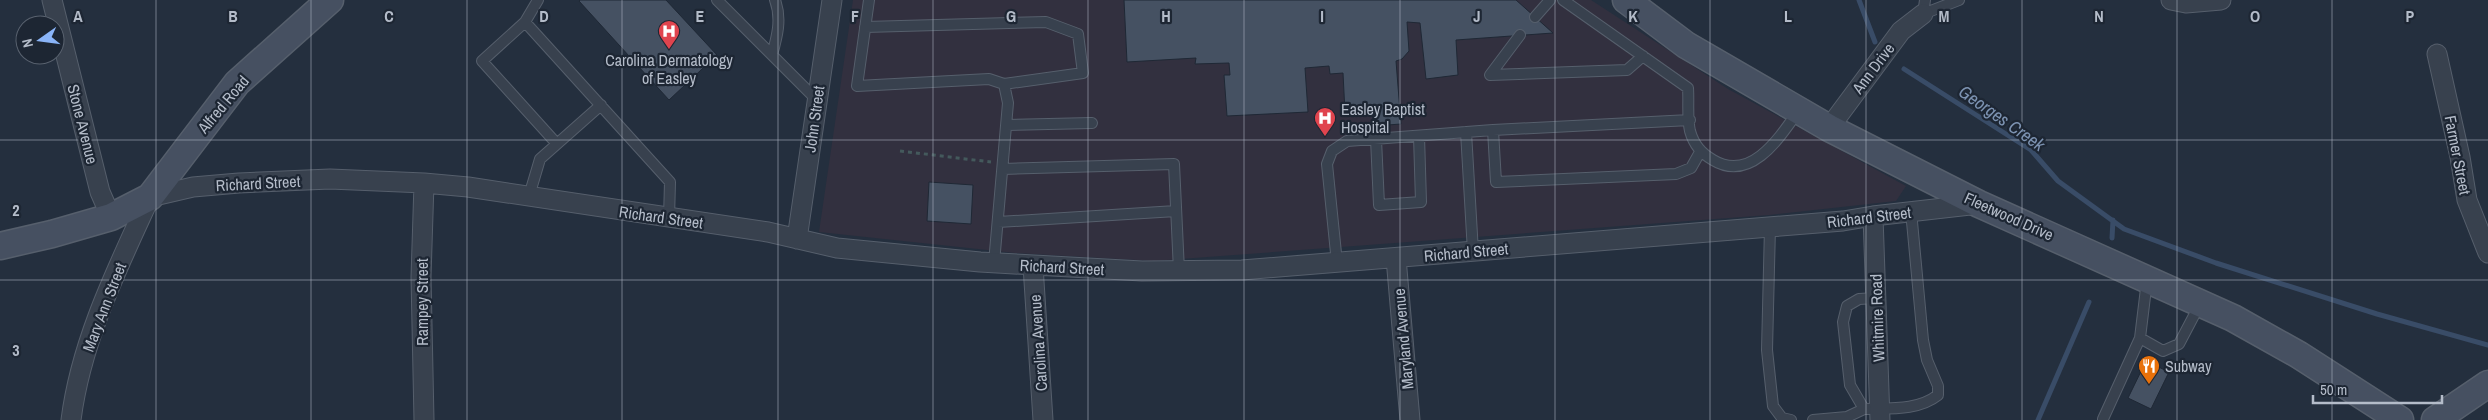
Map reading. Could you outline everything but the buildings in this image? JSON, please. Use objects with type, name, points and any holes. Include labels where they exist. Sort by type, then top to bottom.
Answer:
[{"type":"street","name":"Stone Avenue","points":[[52,0],[100,192],[111,217]]},
{"type":"street","name":"Alfred Road","points":[[150,198],[237,83],[330,0]]},
{"type":"street","name":"John Street","points":[[798,239],[832,0]]},
{"type":"street","name":"Fleetwood Drive","points":[[1626,0],[1686,45],[1829,128],[1979,204],[2233,318],[2299,355],[2392,418]]},
{"type":"street","points":[[2171,0],[2186,3],[2221,0]]},
{"type":"street","name":"Ann Drive","points":[[1829,128],[1901,32],[1924,7]]},
{"type":"street","name":"Farmer Street","points":[[2437,54],[2460,157],[2467,200],[2488,253]]},
{"type":"street","name":"Richard Street","points":[[150,198],[193,187],[330,179],[468,186],[768,232],[837,248],[1033,266],[1142,271],[1242,270],[1337,263],[1843,221],[1979,204]]},
{"type":"street","name":"Rampey Street","points":[[424,183],[421,277],[424,420]]},
{"type":"street","points":[[0,246],[52,234],[111,217],[150,198]]},
{"type":"street","name":"Mary Ann Street","points":[[72,420],[74,398],[88,344],[122,258],[150,198]]},
{"type":"street","name":"Whitmire Road","points":[[1873,216],[1876,298],[1875,412]]},
{"type":"street","name":"Maryland Avenue","points":[[1396,258],[1410,420]]},
{"type":"street","name":"Carolina Avenue","points":[[1033,266],[1043,420]]},
{"type":"street","points":[[2435,420],[2488,384]]},
{"type":"lane","points":[[538,0],[525,22],[482,60],[557,144]]},
{"type":"lane","points":[[717,0],[817,100]]},
{"type":"lane","points":[[772,55],[779,30],[778,8],[775,0]]},
{"type":"lane","points":[[865,27],[1046,22],[1078,34],[1083,73],[1004,84],[989,78],[857,86],[865,27],[869,0]]},
{"type":"lane","points":[[1535,17],[1550,0]]},
{"type":"lane","points":[[1563,0],[1688,88],[1690,131],[1700,152],[1721,165],[1744,167],[1765,154],[1800,110]]},
{"type":"lane","points":[[1924,7],[1959,0]]},
{"type":"lane","points":[[525,22],[670,182],[669,218]]},
{"type":"lane","points":[[1520,35],[1490,75],[1626,70],[1643,56]]},
{"type":"lane","points":[[994,263],[1008,103],[1004,84]]},
{"type":"lane","points":[[529,196],[540,159],[601,106]]},
{"type":"lane","points":[[1337,263],[1327,164],[1332,151],[1347,141],[1493,130],[1690,120]]},
{"type":"lane","points":[[1006,125],[1092,123]]},
{"type":"lane","points":[[1493,130],[1496,182],[1676,174],[1691,168],[1700,152]]},
{"type":"lane","points":[[1466,132],[1473,252]]},
{"type":"lane","points":[[1376,139],[1379,205],[1421,202],[1419,136]]},
{"type":"lane","points":[[1003,166],[1174,164],[1179,271]]},
{"type":"lane","points":[[1813,420],[1848,417],[1922,404],[1938,395],[1938,386],[1927,360],[1923,340],[1911,211]]},
{"type":"lane","points":[[998,222],[1176,212]]},
{"type":"lane","points":[[1770,227],[1767,350],[1773,406],[1782,418],[1791,420]]},
{"type":"lane","points":[[2103,419],[2140,338],[2148,279]]},
{"type":"lane","points":[[1875,412],[1850,385],[1843,322],[1847,306],[1859,299],[1876,298]]},
{"type":"lane","points":[[2140,338],[2163,351],[2179,344],[2200,303]]},
{"type":"path","points":[[900,151],[1003,166]]},
{"type":"shaded area","name":"Easley Baptist Hospital","points":[[853,0],[1591,0],[1728,89],[1906,186],[1896,201],[1769,215],[1154,261],[1015,253],[819,232]]},
{"type":"waterway","name":"Georges Creek","points":[[1859,0],[1875,42]]},
{"type":"waterway","points":[[1904,69],[2031,150],[2058,181],[2124,229],[2216,263],[2377,314],[2488,345]]},
{"type":"waterway","name":"Georges Creek","points":[[2112,238],[2113,220]]},
{"type":"waterway","name":"Georges Creek","points":[[2038,420],[2089,302]]},
{"type":"place","name":"Carolina Dermatology of Easley","points":[[669,50]]},
{"type":"place","name":"Easley Baptist Hospital","points":[[1325,137]]},
{"type":"place","name":"Subway","points":[[2149,385]]}]
